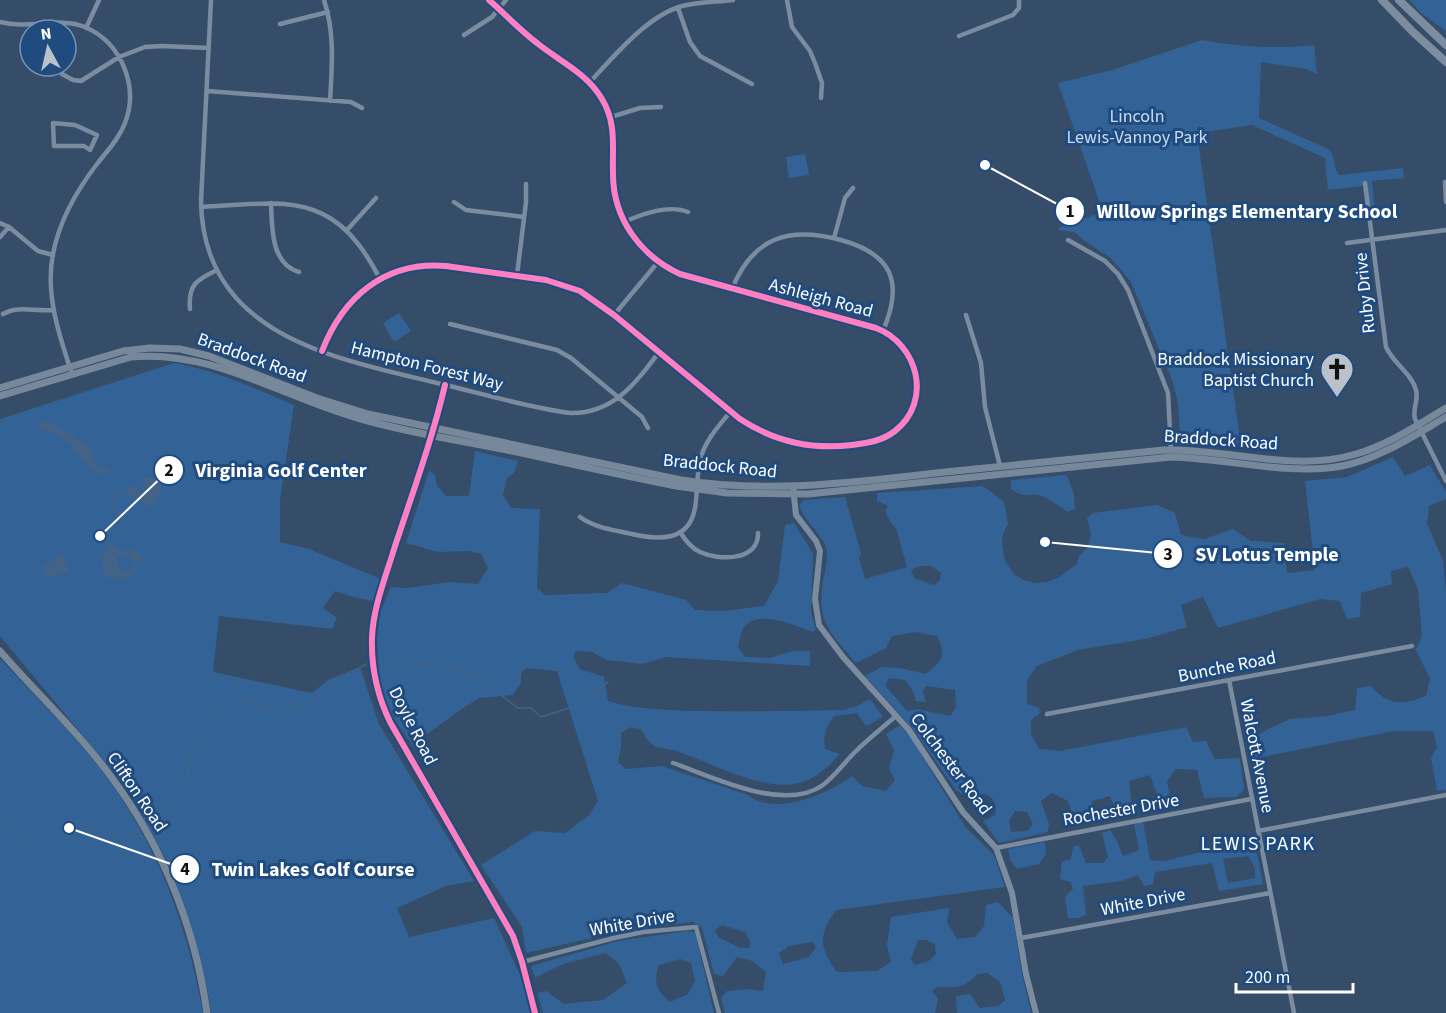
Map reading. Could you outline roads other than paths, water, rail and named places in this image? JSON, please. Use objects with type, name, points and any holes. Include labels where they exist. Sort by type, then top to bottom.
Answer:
[{"type":"highway","points":[[1382,0],[1446,62]]},
{"type":"highway","points":[[1400,0],[1446,45]]},
{"type":"main road","name":"Braddock Road","points":[[0,388],[131,357],[151,355],[178,357],[210,364],[334,411],[386,425],[433,432],[697,486],[759,495],[1171,453]]},
{"type":"main road","name":"Braddock Road","points":[[0,396],[70,370]]},
{"type":"main road","name":"Braddock Road","points":[[793,491],[1000,466],[1171,453],[1293,468],[1332,468],[1373,457],[1420,428],[1446,408]]},
{"type":"main road","name":"Braddock Road","points":[[1420,428],[1446,417]]},
{"type":"main road","name":"Clifton Road","points":[[0,651],[95,756],[124,794],[143,825],[164,866],[184,916],[195,951],[207,1013]]},
{"type":"street","points":[[86,28],[99,0]]},
{"type":"street","name":"Hampton Forest Way","points":[[211,0],[201,207],[205,238],[217,270],[235,297],[258,320],[284,336],[352,363],[570,413],[597,410],[620,398],[659,352]]},
{"type":"street","points":[[324,0],[333,49],[330,100]]},
{"type":"street","name":"Ashleigh Road","points":[[322,351],[332,328],[344,309],[361,292],[380,279],[405,269],[431,266],[517,275],[571,287],[593,299],[614,315],[730,411],[764,433],[788,442],[821,447],[877,441],[901,425],[910,412],[916,397],[917,384],[914,365],[900,342],[883,331],[680,274],[658,262],[642,248],[624,222],[614,191],[615,139],[611,117],[602,99],[590,82],[535,42],[489,0]]},
{"type":"street","points":[[464,35],[484,23],[506,0]]},
{"type":"street","points":[[590,82],[650,23],[664,14],[678,8],[733,0]]},
{"type":"street","points":[[787,0],[792,27],[816,63],[822,83],[821,98]]},
{"type":"street","points":[[959,36],[1013,15],[1019,8],[1019,0]]},
{"type":"street","points":[[678,8],[690,42],[700,56],[752,84]]},
{"type":"street","points":[[280,24],[328,12]]},
{"type":"street","points":[[0,22],[18,25]]},
{"type":"street","points":[[70,370],[53,310],[50,286],[52,255],[65,218],[83,184],[117,138],[129,110],[130,94],[128,78],[119,57],[105,40],[86,28],[78,26]]},
{"type":"street","points":[[69,78],[81,81],[119,57],[138,49],[152,46],[209,48]]},
{"type":"street","points":[[207,91],[351,102],[362,108]]},
{"type":"street","points":[[611,117],[640,108],[661,107]]},
{"type":"street","points":[[90,150],[97,135],[75,125],[53,123],[54,146],[84,146],[100,159]]},
{"type":"street","points":[[1445,182],[1446,202]]},
{"type":"street","name":"Ruby Drive","points":[[1365,183],[1384,341],[1391,357],[1416,389],[1414,414],[1420,428]]},
{"type":"street","points":[[517,275],[526,184]]},
{"type":"street","points":[[834,238],[845,198],[853,188]]},
{"type":"street","points":[[347,230],[376,198]]},
{"type":"street","points":[[454,202],[466,210],[524,217]]},
{"type":"street","points":[[201,207],[271,203],[291,204],[312,210],[347,230],[364,250],[380,279]]},
{"type":"street","points":[[271,203],[273,232],[278,251],[287,266],[299,272]]},
{"type":"street","points":[[624,222],[649,213],[674,209],[688,212]]},
{"type":"street","points":[[0,223],[9,226],[39,251],[52,255]]},
{"type":"street","points":[[0,237],[9,226]]},
{"type":"street","points":[[1347,243],[1446,230]]},
{"type":"street","points":[[732,289],[749,259],[776,240],[804,233],[834,238],[867,249],[888,270],[893,284],[894,298],[883,331]]},
{"type":"street","points":[[1068,240],[1105,261],[1118,274],[1128,290],[1168,393],[1171,453]]},
{"type":"street","points":[[614,315],[658,262]]},
{"type":"street","points":[[190,309],[189,296],[193,285],[217,270]]},
{"type":"street","points":[[1,313],[13,309],[41,312],[53,310]]},
{"type":"street","points":[[966,315],[981,363],[985,407],[1000,466]]},
{"type":"street","points":[[450,324],[557,350],[571,358],[620,398],[642,417],[648,428]]},
{"type":"street","name":"Doyle Road","points":[[445,385],[433,432],[376,606],[372,654],[375,684],[390,722],[513,936],[535,1013]]},
{"type":"street","points":[[580,517],[591,525],[650,538],[662,538],[680,532],[694,513],[699,464],[704,448],[730,411]]},
{"type":"street","points":[[1420,428],[1446,481]]},
{"type":"street","name":"Colchester Road","points":[[793,491],[796,515],[816,541],[820,551],[815,598],[819,625],[843,657],[913,736],[960,807],[996,848],[1010,883],[1026,974],[1036,1013]]},
{"type":"street","points":[[680,532],[689,544],[699,551],[712,556],[730,557],[744,554],[755,547],[759,540],[758,533]]},
{"type":"street","name":"Bunche Road","points":[[1047,714],[1412,646]]},
{"type":"street","name":"Walcott Avenue","points":[[1229,680],[1294,1013]]},
{"type":"street","points":[[673,764],[751,790],[774,795],[806,793],[824,784],[858,749],[896,716]]},
{"type":"street","points":[[1258,831],[1446,795]]},
{"type":"street","name":"Rochester Drive","points":[[996,848],[1251,799]]},
{"type":"street","name":"White Drive","points":[[1021,938],[1270,893]]},
{"type":"street","name":"White Drive","points":[[522,962],[643,932],[696,927],[719,1013]]},
{"type":"waterway","points":[[115,545],[120,540],[122,528],[114,496],[127,493]]},
{"type":"waterway","points":[[377,662],[404,668],[437,661],[478,678],[518,708],[531,708],[541,717],[582,704],[608,682]]},
{"type":"waterway","points":[[155,834],[166,825],[177,790],[186,779],[191,758],[215,715],[235,701],[257,704],[278,711],[304,707],[330,686],[366,664]]},
{"type":"waterway","points":[[0,808],[11,830],[21,841],[29,840]]},
{"type":"waterway","points":[[64,835],[92,827],[117,836],[144,836]]},
{"type":"place","name":"Willow Springs Elementary School","points":[[985,165]]},
{"type":"place","name":"Braddock Missionary Baptist Church","points":[[1337,398]]},
{"type":"place","name":"Virginia Golf Center","points":[[100,536]]},
{"type":"place","name":"SV Lotus Temple","points":[[1045,542]]},
{"type":"place","name":"Twin Lakes Golf Course","points":[[69,828]]},
{"type":"district","name":"LEWIS PARK","points":[[1258,844]]},
{"type":"park label","name":"Lincoln Lewis-Vannoy Park","points":[[1137,126]]}]
